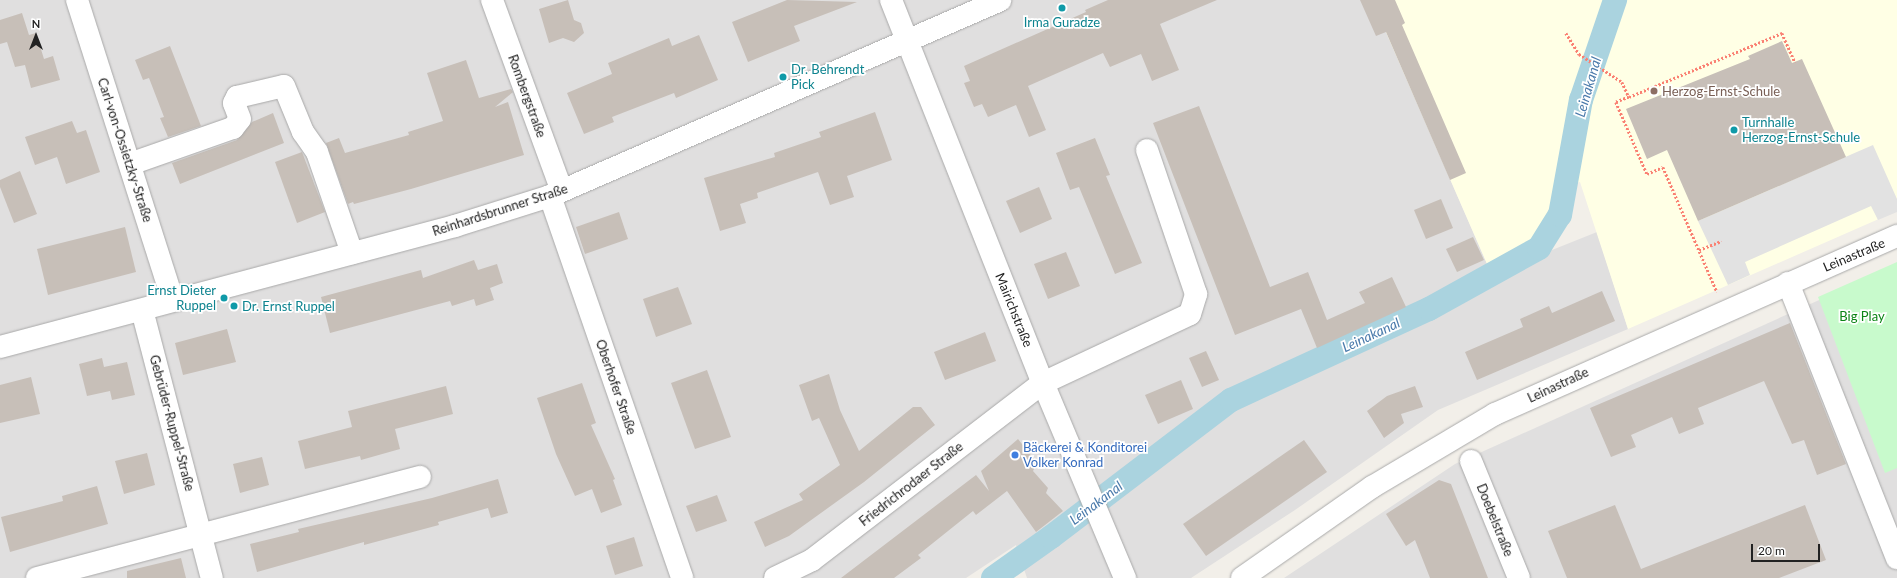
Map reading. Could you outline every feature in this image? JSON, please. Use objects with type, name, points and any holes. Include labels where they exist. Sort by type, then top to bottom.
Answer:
[{"type":"street","name":"Carl-von-Ossietzky-Straße","points":[[77,0],[173,300]]},
{"type":"street","name":"Rombergstraße","points":[[492,0],[556,194]]},
{"type":"street","name":"Mairichstraße","points":[[891,0],[1043,383],[1125,578]]},
{"type":"street","name":"Reinhardsbrunner Straße","points":[[0,347],[455,226],[556,194],[1000,0]]},
{"type":"street","points":[[130,164],[233,128],[240,119],[234,103],[237,97],[277,85],[284,86],[303,132],[317,152],[352,253]]},
{"type":"street","name":"Friedrichrodaer Straße","points":[[775,578],[812,560],[1043,383],[1190,314],[1196,294],[1147,150]]},
{"type":"street","name":"Oberhofer Straße","points":[[556,194],[682,578]]},
{"type":"street","name":"Leinastraße","points":[[1242,578],[1372,487],[1496,414],[1788,283],[1897,236]]},
{"type":"street","points":[[1788,283],[1897,558]]},
{"type":"street","name":"Gebrüder-Ruppel-Straße","points":[[142,310],[212,578]]},
{"type":"street","name":"Doebelstraße","points":[[1471,461],[1519,578]]},
{"type":"street","points":[[37,578],[201,536],[420,477]]},
{"type":"path","points":[[1566,33],[1579,54],[1622,82],[1629,97]]},
{"type":"path","points":[[1726,311],[1663,167],[1647,174],[1616,102],[1782,33],[1795,62]]},
{"type":"path","points":[[1699,250],[1721,241]]},
{"type":"shaded area","points":[[0,0],[1372,0],[1494,280],[1537,256],[1597,232],[1628,329],[1438,410],[1295,510],[1191,578],[1027,578],[1016,545],[966,578],[0,578]]},
{"type":"shaded area","name":"Herzog-Ernst-Schule","points":[[1372,0],[1897,0],[1897,211],[1628,329],[1580,182],[1571,184],[1566,209],[1537,256],[1494,280]]},
{"type":"shaded area","points":[[1873,145],[1897,199],[1897,212],[1878,220],[1871,206],[1745,262],[1750,275],[1728,285],[1698,221]]},
{"type":"shaded area","points":[[1897,265],[1897,578],[1284,578],[1455,464]]},
{"type":"green space","name":"Big Play","points":[[1897,262],[1897,468],[1885,473],[1818,297]]},
{"type":"building","points":[[568,0],[574,20],[581,23],[584,33],[574,42],[563,38],[549,43],[539,9]]},
{"type":"building","points":[[787,0],[857,2],[794,26],[800,41],[748,62],[732,22]]},
{"type":"building","points":[[1108,0],[1217,0],[1160,24],[1179,70],[1152,81],[1141,54],[1110,67],[1103,53],[1028,86],[1046,130],[1029,137],[1016,105],[988,117],[982,104],[974,107],[964,83],[970,81],[964,66],[1086,12],[1085,10]]},
{"type":"building","points":[[1360,0],[1395,0],[1405,23],[1402,25],[1466,173],[1450,180],[1386,32],[1376,36]]},
{"type":"building","points":[[22,13],[29,35],[36,33],[44,59],[53,56],[60,80],[31,88],[25,65],[15,67],[7,42],[0,44],[0,20]]},
{"type":"building","points":[[699,35],[718,80],[676,98],[674,93],[612,117],[614,122],[584,134],[567,93],[612,74],[608,63],[669,38],[672,46]]},
{"type":"building","name":"Turnhalle Herzog-Ernst-Schule","points":[[1782,41],[1792,63],[1802,59],[1846,157],[1698,221],[1667,150],[1647,159],[1626,109],[1750,59],[1748,56]]},
{"type":"building","points":[[170,46],[201,126],[168,137],[160,118],[164,117],[149,78],[143,80],[135,60]]},
{"type":"building","points":[[466,60],[479,98],[511,89],[513,92],[495,107],[508,102],[524,155],[411,189],[354,204],[353,202],[348,204],[326,143],[339,138],[345,153],[409,135],[408,132],[443,121],[427,73]]},
{"type":"building","points":[[1199,106],[1270,287],[1308,272],[1327,320],[1365,303],[1359,292],[1392,277],[1406,307],[1317,348],[1301,309],[1235,335],[1153,123]]},
{"type":"building","points":[[875,112],[892,160],[847,176],[854,197],[830,205],[818,172],[757,193],[758,198],[740,204],[746,223],[720,231],[704,178],[775,157],[774,153],[821,137],[819,132]]},
{"type":"building","points":[[273,113],[284,143],[180,184],[172,163],[237,140],[252,122]]},
{"type":"building","points":[[72,121],[77,133],[86,130],[100,172],[66,184],[57,157],[35,165],[25,137]]},
{"type":"building","points":[[1095,138],[1110,175],[1106,176],[1142,263],[1115,274],[1079,187],[1070,190],[1056,153]]},
{"type":"building","points":[[302,152],[325,212],[297,223],[275,162]]},
{"type":"building","points":[[20,171],[37,214],[14,223],[0,187],[0,180]]},
{"type":"building","points":[[1039,187],[1052,219],[1020,233],[1006,201]]},
{"type":"building","points":[[1441,199],[1453,228],[1426,239],[1414,210]]},
{"type":"building","points":[[619,212],[628,239],[585,254],[576,227]]},
{"type":"building","points":[[125,227],[136,272],[48,295],[37,249]]},
{"type":"building","points":[[1473,237],[1484,260],[1457,272],[1446,249]]},
{"type":"building","points":[[1066,252],[1080,286],[1048,299],[1034,264]]},
{"type":"building","points":[[474,260],[478,270],[497,264],[503,283],[490,288],[494,300],[476,306],[474,299],[452,306],[450,301],[330,333],[321,297],[421,270],[423,278]]},
{"type":"building","points":[[678,287],[692,324],[656,337],[643,299]]},
{"type":"building","points":[[1602,291],[1615,321],[1477,380],[1465,352],[1523,327],[1520,319],[1549,306],[1552,313]]},
{"type":"building","points":[[1790,323],[1846,464],[1817,475],[1804,440],[1792,444],[1764,381],[1698,408],[1704,424],[1679,434],[1672,417],[1631,435],[1636,447],[1611,457],[1590,408]]},
{"type":"building","points":[[227,329],[236,362],[183,375],[175,343]]},
{"type":"building","points":[[985,332],[996,361],[945,380],[934,352]]},
{"type":"building","points":[[1206,351],[1219,380],[1202,387],[1189,358]]},
{"type":"building","points":[[102,358],[104,367],[127,362],[135,395],[112,400],[110,391],[87,396],[79,364]]},
{"type":"building","points":[[707,370],[731,437],[695,449],[671,383]]},
{"type":"building","points":[[829,374],[840,410],[859,451],[913,407],[921,407],[935,425],[864,482],[789,536],[765,547],[754,522],[803,500],[799,494],[840,465],[819,418],[812,421],[799,385]]},
{"type":"building","points":[[31,377],[40,414],[0,423],[0,385]]},
{"type":"building","points":[[1181,380],[1193,409],[1158,424],[1145,395]]},
{"type":"building","points":[[582,383],[596,423],[591,425],[615,479],[613,480],[622,505],[601,513],[592,489],[575,496],[556,454],[537,398]]},
{"type":"building","points":[[446,386],[453,414],[395,429],[400,449],[361,460],[360,456],[305,469],[298,441],[352,427],[348,411]]},
{"type":"building","points":[[1415,386],[1423,407],[1401,414],[1404,423],[1384,438],[1367,411],[1387,396]]},
{"type":"building","points":[[1018,439],[1037,463],[1033,471],[1048,488],[1046,493],[1063,511],[1036,532],[1007,491],[976,515],[973,511],[918,555],[921,558],[894,578],[841,578],[976,475],[989,491],[981,471]]},
{"type":"building","points":[[1304,440],[1327,472],[1206,556],[1183,524]]},
{"type":"building","points":[[147,453],[155,485],[124,494],[115,461]]},
{"type":"building","points":[[262,457],[269,485],[240,493],[233,464]]},
{"type":"building","points":[[498,479],[508,513],[491,518],[488,508],[438,522],[439,525],[364,545],[364,542],[257,572],[250,544],[299,532],[298,529],[432,498]]},
{"type":"building","points":[[1439,480],[1451,484],[1488,578],[1430,578],[1415,540],[1406,546],[1386,514]]},
{"type":"building","points":[[97,486],[108,524],[10,552],[1,517],[63,501],[62,496]]},
{"type":"building","points":[[717,495],[727,521],[696,532],[686,506]]},
{"type":"building","points":[[1615,505],[1641,569],[1805,505],[1826,560],[1779,578],[1567,578],[1548,531]]},
{"type":"building","points":[[634,537],[643,566],[615,575],[606,546]]},
{"type":"building","points":[[181,558],[186,578],[127,578],[127,571]]},
{"type":"waterway","name":"Leinakanal","points":[[993,578],[1051,537],[1231,400],[1429,309],[1539,248],[1560,215],[1581,100],[1615,0]]},
{"type":"place","name":"Irma Guradze","points":[[1062,8]]},
{"type":"place","name":"Dr. Behrendt Pick","points":[[783,77]]},
{"type":"place","name":"Herzog-Ernst-Schule","points":[[1654,91]]},
{"type":"place","name":"Turnhalle Herzog-Ernst-Schule","points":[[1734,130]]},
{"type":"place","name":"Ernst Dieter Ruppel","points":[[224,298]]},
{"type":"place","name":"Dr. Ernst Ruppel","points":[[234,306]]},
{"type":"place","name":"Bäckerei & Konditorei Volker Konrad","points":[[1015,455]]}]
